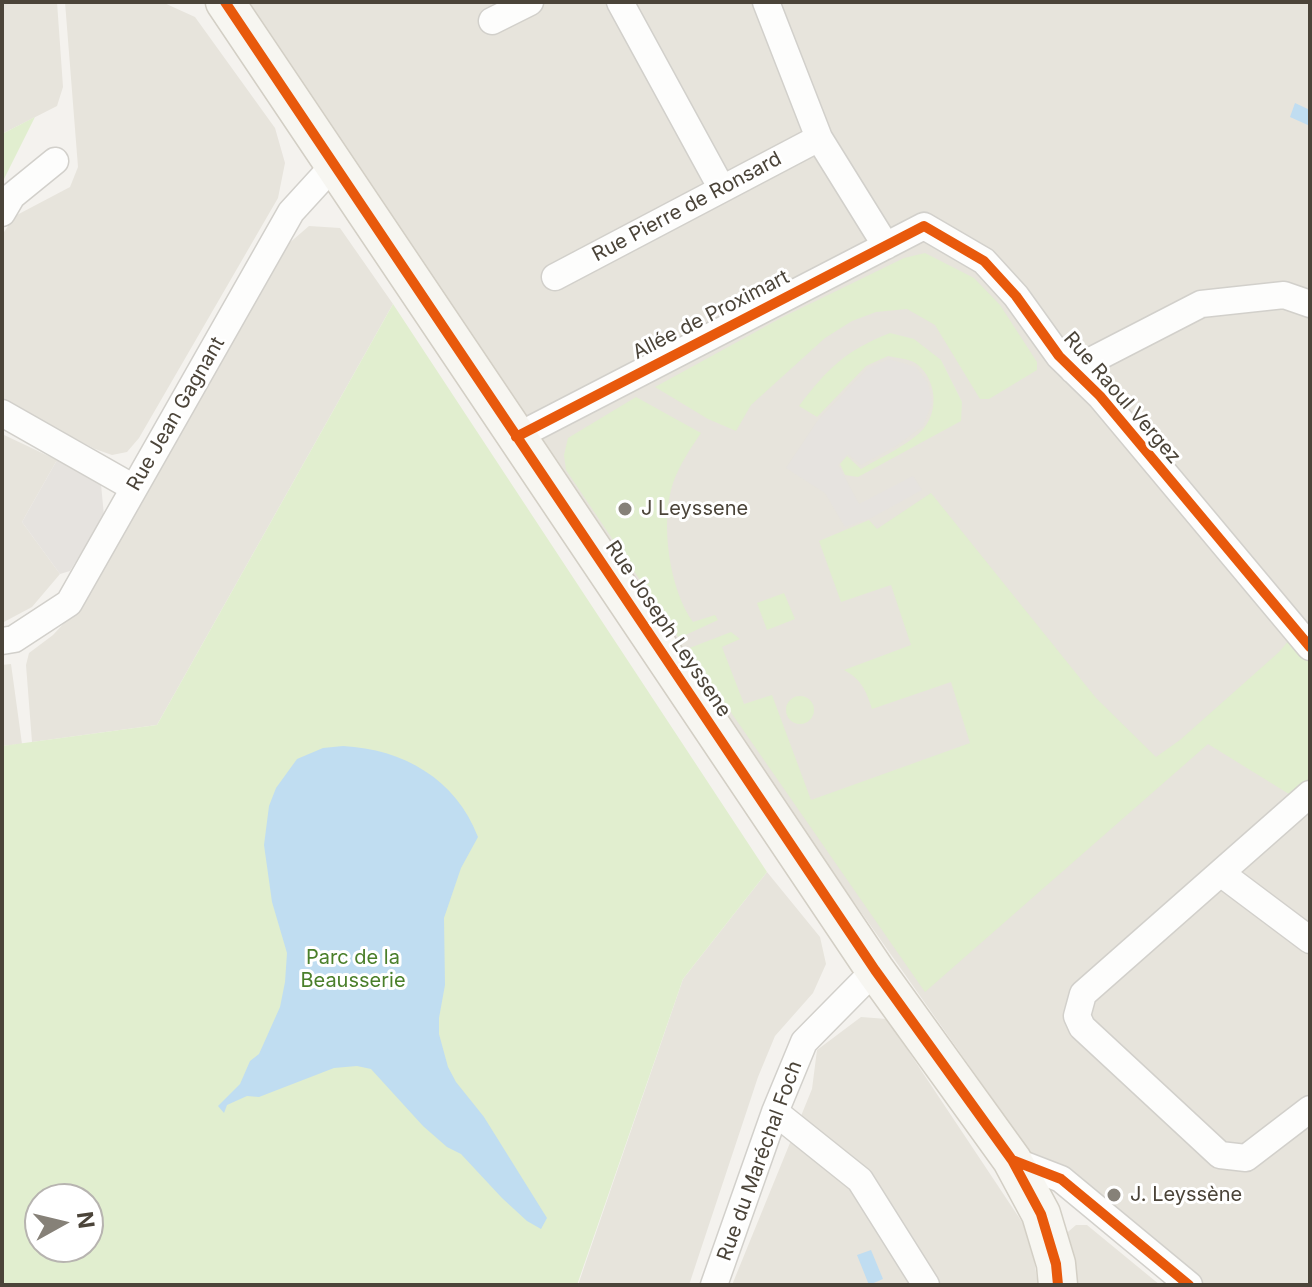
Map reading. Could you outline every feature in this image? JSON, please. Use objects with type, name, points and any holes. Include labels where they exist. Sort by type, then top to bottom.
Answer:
[{"type":"street","name":"Rue Joseph Leyssene","points":[[225,2],[875,970],[1012,1160],[1041,1214],[1056,1264],[1058,1285]]},
{"type":"street","points":[[492,21],[530,2]]},
{"type":"street","points":[[620,2],[722,189]]},
{"type":"street","points":[[766,2],[819,138],[886,246]]},
{"type":"street","name":"Rue Pierre de Ronsard","points":[[555,277],[819,138]]},
{"type":"street","points":[[2,213],[12,196],[55,161]]},
{"type":"street","name":"Rue Jean Gagnant","points":[[2,641],[14,639],[69,603],[291,212],[333,166]]},
{"type":"street","name":"Allée de Proximart","points":[[516,437],[924,226]]},
{"type":"street","name":"Rue Raoul Vergez","points":[[924,226],[984,261],[1016,296],[1059,356],[1100,396],[1310,647]]},
{"type":"street","points":[[1073,370],[1201,304],[1284,295],[1310,304]]},
{"type":"street","points":[[2,413],[134,488]]},
{"type":"street","points":[[1310,794],[1083,994],[1077,1016],[1082,1027],[1220,1155],[1246,1158],[1310,1109]]},
{"type":"street","points":[[1222,874],[1310,940]]},
{"type":"street","name":"Rue du Maréchal Foch","points":[[714,1285],[775,1112],[804,1042],[875,970]]},
{"type":"street","points":[[775,1112],[860,1180],[926,1285]]},
{"type":"street","points":[[1012,1160],[1061,1179],[1189,1285]]},
{"type":"street","points":[[1041,1214],[1070,1214],[1094,1209]]},
{"type":"shaded area","points":[[57,2],[63,87],[57,106],[2,134],[2,4]]},
{"type":"shaded area","points":[[65,2],[162,2],[195,17],[275,128],[285,163],[278,198],[139,438],[127,452],[112,455],[2,400],[2,235],[15,216],[70,187],[78,167]]},
{"type":"shaded area","points":[[243,2],[1310,2],[1310,1285],[1204,1285],[1149,1237],[1030,1152],[563,489]]},
{"type":"shaded area","points":[[309,226],[340,228],[393,304],[157,725],[32,742],[26,665],[29,653],[53,635],[89,596],[287,245]]},
{"type":"shaded area","points":[[889,359],[916,367],[928,383],[932,403],[923,426],[896,446],[861,465],[848,454],[838,465],[859,504],[913,476],[922,490],[871,518],[845,527],[825,493],[786,468],[818,420],[868,368]]},
{"type":"shaded area","points":[[2,434],[57,460],[22,522],[60,574],[32,607],[2,623]]},
{"type":"shaded area","points":[[57,460],[101,484],[104,516],[70,571],[60,574],[22,522]]},
{"type":"shaded area","points":[[11,664],[22,744],[2,746],[2,665]]},
{"type":"shaded area","points":[[767,872],[820,937],[826,964],[813,993],[775,1036],[758,1077],[689,1285],[578,1285],[683,979]]},
{"type":"shaded area","points":[[861,1017],[887,1019],[1030,1234],[1038,1285],[732,1285],[812,1089],[817,1050]]},
{"type":"shaded area","points":[[1076,1225],[1087,1225],[1160,1285],[1069,1285],[1062,1237]]},
{"type":"green space","points":[[35,117],[2,183],[2,134]]},
{"type":"green space","points":[[925,253],[974,278],[1000,305],[1037,362],[1037,370],[989,399],[980,399],[935,325],[907,309],[876,312],[852,321],[825,338],[751,405],[736,431],[708,419],[655,387],[781,318],[904,258]]},
{"type":"green space","name":"Parc de la Beausserie","points":[[393,304],[767,872],[683,979],[577,1285],[2,1285],[2,746],[157,725]]},
{"type":"green space","points":[[890,333],[914,339],[941,360],[962,402],[961,421],[858,477],[845,475],[840,464],[847,456],[861,469],[903,445],[924,428],[932,413],[933,395],[924,371],[912,361],[888,356],[866,366],[817,417],[799,406],[838,362],[861,346]]},
{"type":"green space","points":[[636,397],[701,433],[673,483],[667,535],[678,592],[693,622],[715,615],[718,620],[679,638],[566,470],[564,455],[568,438]]},
{"type":"green space","points":[[931,493],[1096,698],[1156,757],[1180,740],[1290,639],[1310,663],[1310,807],[1208,744],[925,992],[687,649],[731,632],[740,639],[722,647],[744,704],[772,695],[811,800],[970,743],[951,682],[872,709],[862,686],[844,670],[911,645],[891,585],[841,602],[819,541],[869,520],[877,529]]},
{"type":"green space","points":[[784,593],[795,619],[767,630],[757,603]]},
{"type":"green space","points":[[800,696],[810,700],[814,710],[810,720],[800,724],[790,720],[786,710],[790,700]]},
{"type":"water","points":[[1295,103],[1310,110],[1310,126],[1290,117]]},
{"type":"water","points":[[343,746],[386,753],[425,771],[456,799],[478,837],[461,868],[444,918],[445,985],[439,1034],[448,1067],[456,1082],[484,1117],[547,1218],[541,1229],[527,1221],[502,1198],[461,1154],[447,1147],[423,1126],[371,1069],[357,1066],[334,1068],[259,1097],[247,1096],[227,1105],[224,1113],[218,1106],[240,1084],[250,1061],[259,1054],[280,1007],[285,982],[287,953],[272,902],[264,845],[269,806],[276,788],[297,759],[323,748]]},
{"type":"water","points":[[871,1250],[883,1279],[869,1285],[857,1255]]},
{"type":"cycle path","points":[[225,2],[875,970],[1012,1160],[1041,1214],[1056,1264],[1058,1285]]},
{"type":"cycle path","points":[[516,437],[924,226],[984,261],[1016,296],[1059,356],[1100,396],[1310,647]]},
{"type":"cycle path","points":[[1012,1160],[1061,1179],[1189,1285]]},
{"type":"place","name":"J Leyssene","points":[[625,509]]},
{"type":"place","name":"J. Leyssène","points":[[1114,1195]]}]
